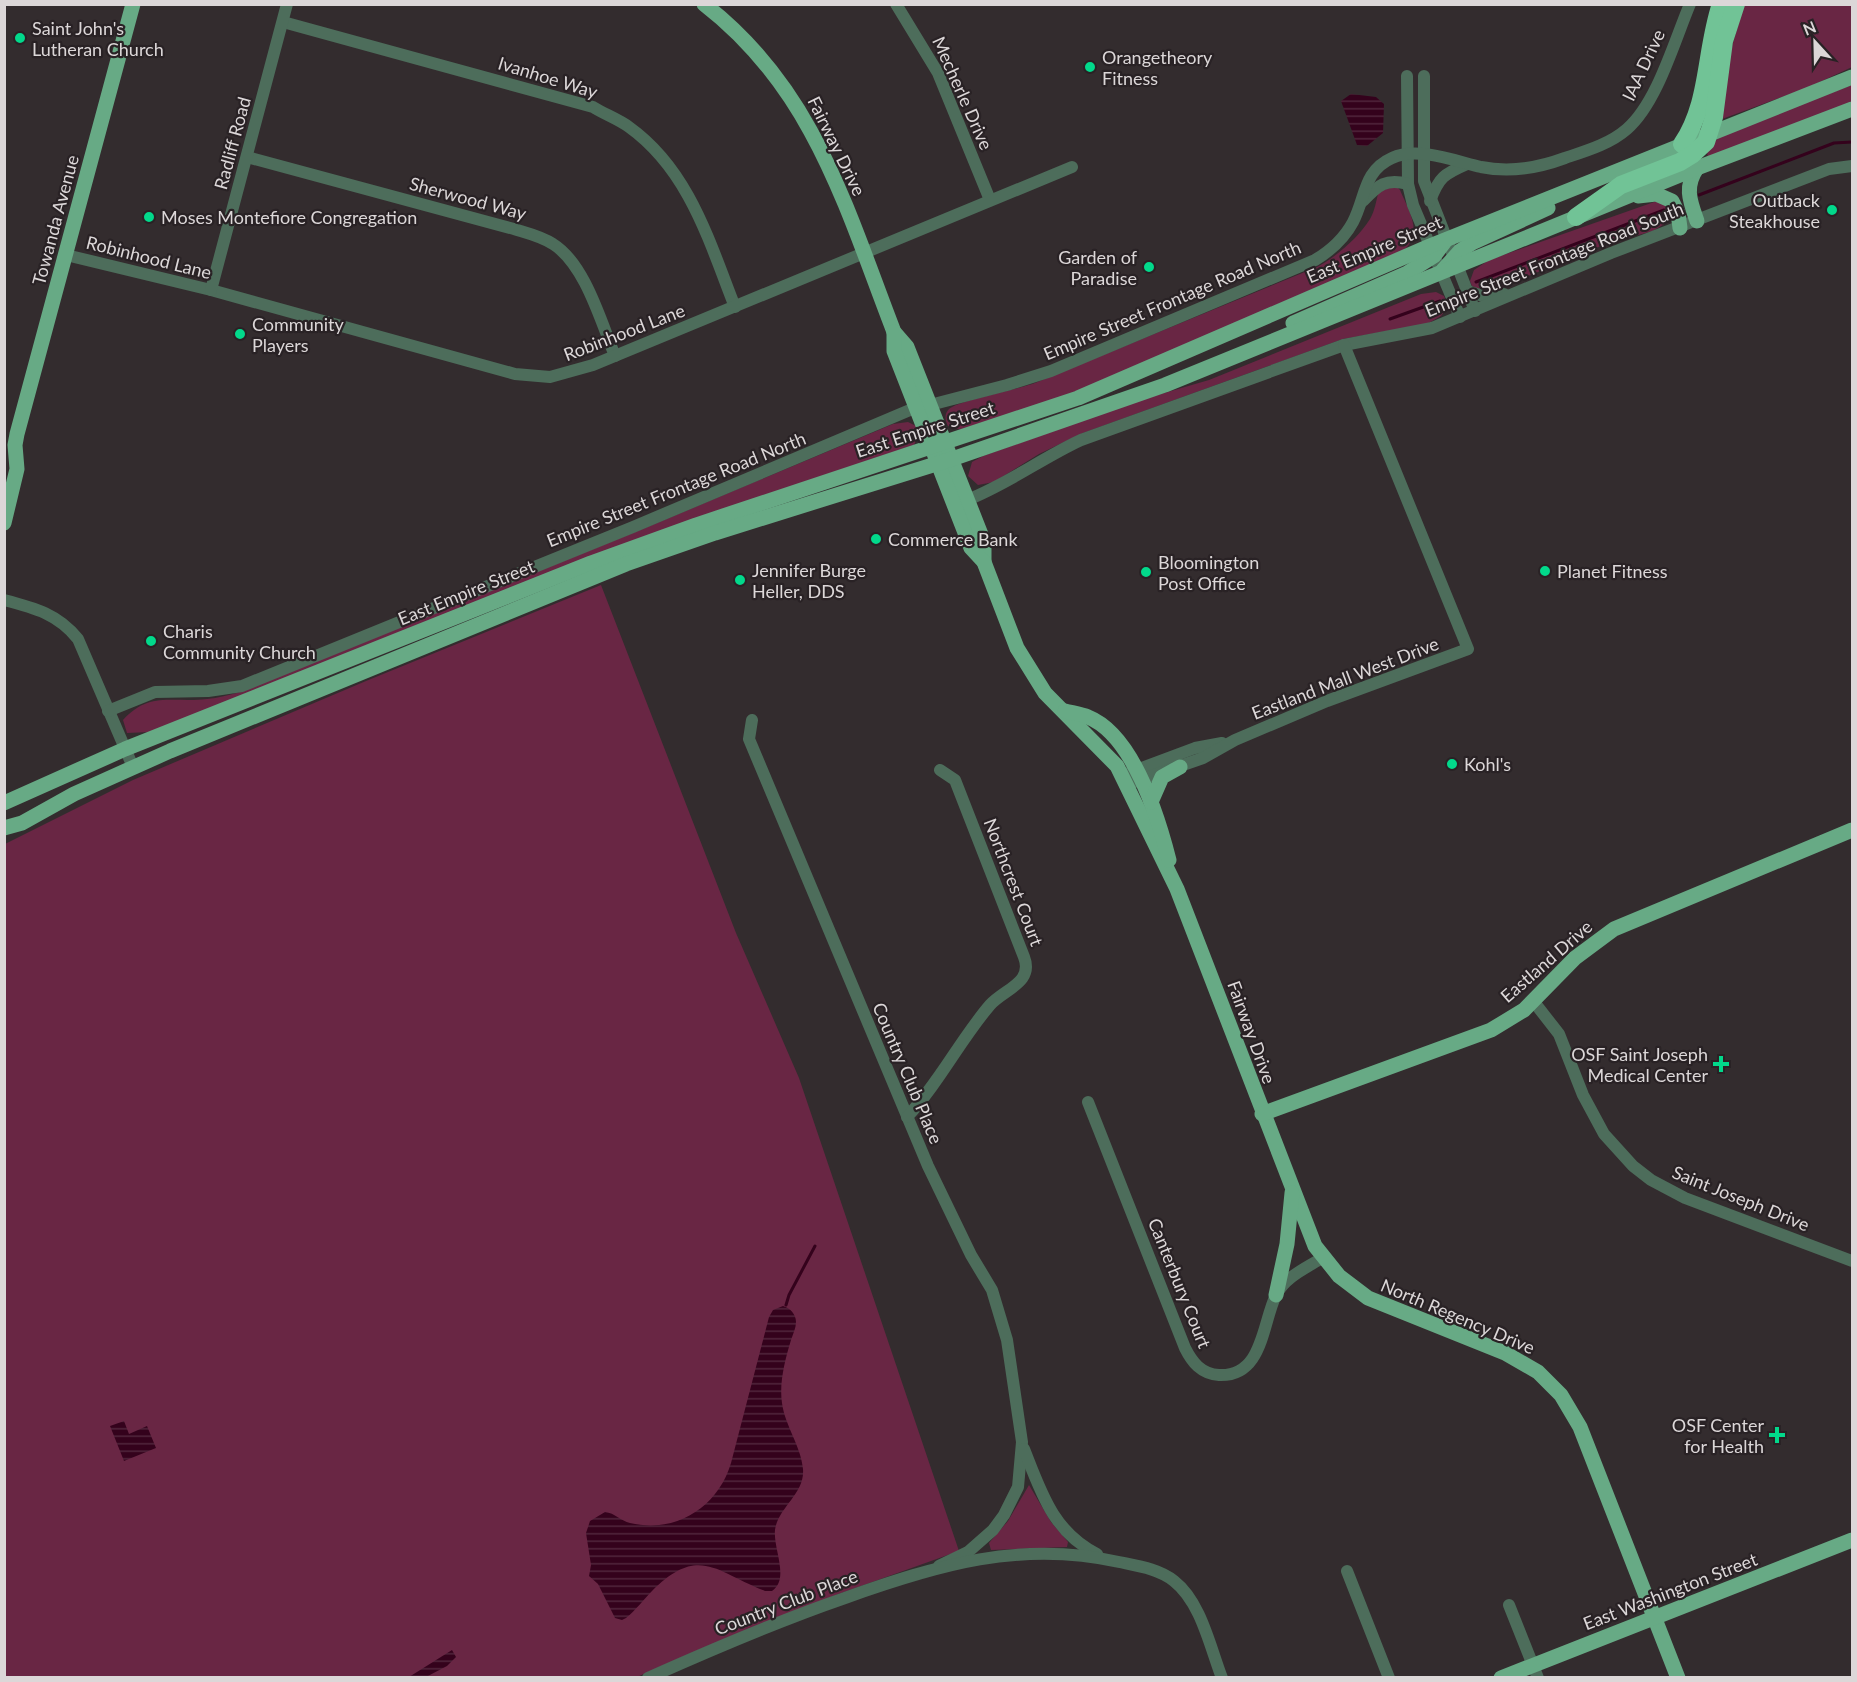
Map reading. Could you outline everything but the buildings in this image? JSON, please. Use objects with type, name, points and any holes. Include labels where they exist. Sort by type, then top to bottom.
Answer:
[{"type":"highway","points":[[1682,144],[1700,111],[1710,44],[1721,4]]},
{"type":"highway","points":[[1576,217],[1622,185],[1693,154],[1706,142],[1710,132],[1724,41],[1736,4]]},
{"type":"main road","name":"Towanda Avenue","points":[[4,523],[17,469],[15,445],[132,4]]},
{"type":"main road","name":"Fairway Drive","points":[[704,4],[763,58],[802,112],[834,179],[864,252],[894,332],[894,351],[924,406],[971,548],[984,562],[1027,665],[1045,693],[1064,711],[1089,717],[1123,748],[1132,777],[1292,1190]]},
{"type":"main road","name":"East Empire Street","points":[[4,803],[125,749],[602,559],[696,525],[1078,398],[1432,251],[1446,240],[1710,132],[1852,77]]},
{"type":"main road","name":"East Empire Street","points":[[4,830],[133,767],[626,564],[715,533],[944,462],[1247,354],[1441,272],[1455,262],[1852,109]]},
{"type":"main road","points":[[1697,168],[1689,187],[1697,221]]},
{"type":"main road","points":[[1455,262],[1472,243],[1575,195],[1585,183]]},
{"type":"main road","points":[[1621,199],[1656,194],[1669,198],[1678,213],[1680,228]]},
{"type":"main road","points":[[1247,354],[1265,336],[1407,273],[1432,251]]},
{"type":"main road","name":"Towanda Avenue","points":[[4,459],[15,445]]},
{"type":"main road","name":"Fairway Drive","points":[[944,462],[967,500],[984,542],[984,562]]},
{"type":"main road","points":[[1151,802],[1162,777],[1180,767]]},
{"type":"main road","name":"Fairway Drive","points":[[1132,777],[1151,802],[1177,889]]},
{"type":"main road","name":"Eastland Drive","points":[[1262,1114],[1484,1033],[1514,1017],[1534,1002],[1575,958],[1614,929],[1852,830]]},
{"type":"main road","points":[[1276,1295],[1287,1244],[1292,1190]]},
{"type":"main road","name":"North Regency Drive","points":[[1292,1190],[1308,1231],[1322,1258],[1339,1276],[1368,1299],[1505,1353],[1525,1363],[1547,1380],[1561,1395],[1580,1427],[1678,1677]]},
{"type":"main road","name":"East Washington Street","points":[[1501,1677],[1535,1671],[1654,1618],[1852,1540]]},
{"type":"street","name":"Radliff Road","points":[[211,290],[288,4]]},
{"type":"street","name":"Mecherle Drive","points":[[896,4],[938,73],[990,200]]},
{"type":"street","name":"IAA Drive","points":[[1620,134],[1634,122],[1650,98],[1690,4]]},
{"type":"street","name":"Ivanhoe Way","points":[[283,22],[592,107],[628,126],[666,160],[693,203],[735,307]]},
{"type":"street","points":[[1407,76],[1408,184],[1432,251],[1460,317]]},
{"type":"street","points":[[1424,76],[1424,181],[1475,311]]},
{"type":"street","name":"Empire Street Frontage Road North","points":[[108,711],[155,692],[208,692],[242,686],[924,406],[1014,383],[1052,370],[1303,266],[1327,253],[1340,239],[1354,221],[1373,171],[1391,159],[1406,155],[1424,156],[1491,169],[1526,169],[1570,156],[1620,134]]},
{"type":"street","name":"Sherwood Way","points":[[247,157],[514,229],[552,243],[567,256],[588,290],[615,356]]},
{"type":"street","points":[[1430,201],[1437,182],[1448,172],[1468,164]]},
{"type":"street","name":"Empire Street Frontage Road South","points":[[967,500],[997,488],[1055,452],[1081,440],[1344,345],[1421,331],[1828,169],[1852,166]]},
{"type":"street","name":"Robinhood Lane","points":[[66,255],[211,290],[521,375],[561,375],[615,356],[1072,167]]},
{"type":"street","points":[[1360,204],[1377,185],[1388,181],[1408,184]]},
{"type":"street","points":[[1467,291],[1489,296],[1512,293]]},
{"type":"street","name":"Eastland Mall West Drive","points":[[1132,777],[1180,767],[1203,758],[1235,740],[1327,701],[1468,649],[1344,345]]},
{"type":"street","points":[[4,600],[49,613],[67,626],[78,639],[133,767]]},
{"type":"street","name":"Country Club Place","points":[[648,1677],[826,1604],[959,1558],[981,1542],[1004,1515],[1018,1487],[1022,1442],[1014,1379],[1000,1312],[928,1166],[907,1117],[749,739],[752,720]]},
{"type":"street","name":"Eastland Mall West Drive","points":[[1132,777],[1195,748],[1235,740]]},
{"type":"street","name":"Northcrest Court","points":[[907,1117],[923,1101],[989,1006],[1006,990],[1021,982],[1026,970],[1024,957],[955,780],[940,770]]},
{"type":"street","name":"Saint Joseph Drive","points":[[1534,1002],[1559,1034],[1583,1095],[1604,1134],[1633,1166],[1651,1180],[1685,1198],[1852,1261]]},
{"type":"street","name":"Canterbury Court","points":[[1088,1102],[1185,1348],[1194,1363],[1205,1372],[1219,1375],[1238,1371],[1250,1364],[1258,1349],[1276,1295],[1286,1282],[1322,1258]]},
{"type":"street","name":"Country Club Place","points":[[1022,1442],[1042,1497],[1056,1521],[1073,1539],[1106,1559]]},
{"type":"street","name":"Country Club Place","points":[[939,1566],[969,1559],[1021,1554],[1106,1559],[1154,1570],[1178,1585],[1192,1603],[1221,1677]]},
{"type":"street","points":[[1347,1571],[1389,1677]]},
{"type":"street","points":[[1509,1605],[1535,1671]]},
{"type":"shaded area","points":[[1744,5],[1852,5],[1852,67],[1807,88],[1722,119],[1730,53]]},
{"type":"shaded area","points":[[1852,85],[1852,103],[1708,158],[1707,152],[1720,135]]},
{"type":"shaded area","points":[[1351,94],[1376,97],[1384,104],[1383,133],[1367,146],[1357,145],[1341,101]]},
{"type":"shaded area","points":[[1396,186],[1407,205],[1414,229],[1410,243],[1404,250],[1070,394],[962,430],[948,426],[946,413],[954,406],[1035,383],[1317,267],[1332,258],[1365,226],[1373,213],[1379,191]]},
{"type":"shaded area","points":[[1657,201],[1666,202],[1671,215],[1666,223],[1653,231],[1606,244],[1494,290],[1486,292],[1472,286],[1470,281],[1474,270],[1489,260]]},
{"type":"shaded area","points":[[1436,292],[1444,296],[1448,307],[1441,316],[1427,324],[1343,339],[1083,433],[1039,454],[994,482],[978,485],[968,476],[972,462],[983,456],[1147,398],[1209,380],[1421,294]]},
{"type":"shaded area","points":[[908,422],[916,426],[919,434],[914,445],[150,732],[127,733],[123,720],[142,705],[162,700],[211,699],[240,692],[645,528],[893,424]]},
{"type":"shaded area","points":[[601,585],[736,933],[799,1078],[959,1551],[836,1595],[637,1677],[5,1677],[5,844],[133,780]]},
{"type":"shaded area","points":[[783,1306],[792,1312],[796,1322],[783,1372],[782,1403],[803,1469],[800,1486],[781,1514],[775,1530],[780,1563],[780,1579],[777,1586],[772,1591],[765,1591],[720,1570],[695,1565],[683,1568],[668,1577],[626,1618],[622,1620],[615,1618],[598,1584],[589,1576],[591,1565],[586,1533],[590,1521],[605,1512],[630,1523],[663,1524],[693,1514],[716,1492],[725,1479],[731,1463],[769,1317],[773,1310]]},
{"type":"shaded area","points":[[124,1421],[129,1434],[147,1426],[156,1448],[124,1461],[110,1426]]},
{"type":"shaded area","points":[[1029,1485],[1051,1522],[1068,1542],[1067,1547],[991,1550],[989,1543],[1008,1521]]},
{"type":"shaded area","points":[[452,1650],[456,1657],[447,1666],[426,1677],[409,1677]]},
{"type":"waterway","points":[[1699,195],[1834,143],[1852,142]]},
{"type":"waterway","points":[[1476,282],[1664,210]]},
{"type":"waterway","points":[[1390,319],[1440,301]]},
{"type":"waterway","points":[[786,1305],[815,1246]]},
{"type":"place","name":"Saint John's Lutheran Church","points":[[20,38]]},
{"type":"place","name":"Orangetheory Fitness","points":[[1090,67]]},
{"type":"place","name":"Outback Steakhouse","points":[[1832,210]]},
{"type":"place","name":"Moses Montefiore Congregation","points":[[149,217]]},
{"type":"place","name":"Garden of Paradise","points":[[1149,267]]},
{"type":"place","name":"Community Players","points":[[240,334]]},
{"type":"place","name":"Commerce Bank","points":[[876,539]]},
{"type":"place","name":"Planet Fitness","points":[[1545,571]]},
{"type":"place","name":"Bloomington Post Office","points":[[1146,572]]},
{"type":"place","name":"Jennifer Burge Heller, DDS","points":[[740,580]]},
{"type":"place","name":"Charis Community Church","points":[[151,641]]},
{"type":"place","name":"Kohl's","points":[[1452,764]]},
{"type":"place","name":"OSF Saint Joseph Medical Center","points":[[1721,1064]]},
{"type":"place","name":"OSF Center for Health","points":[[1777,1435]]}]
